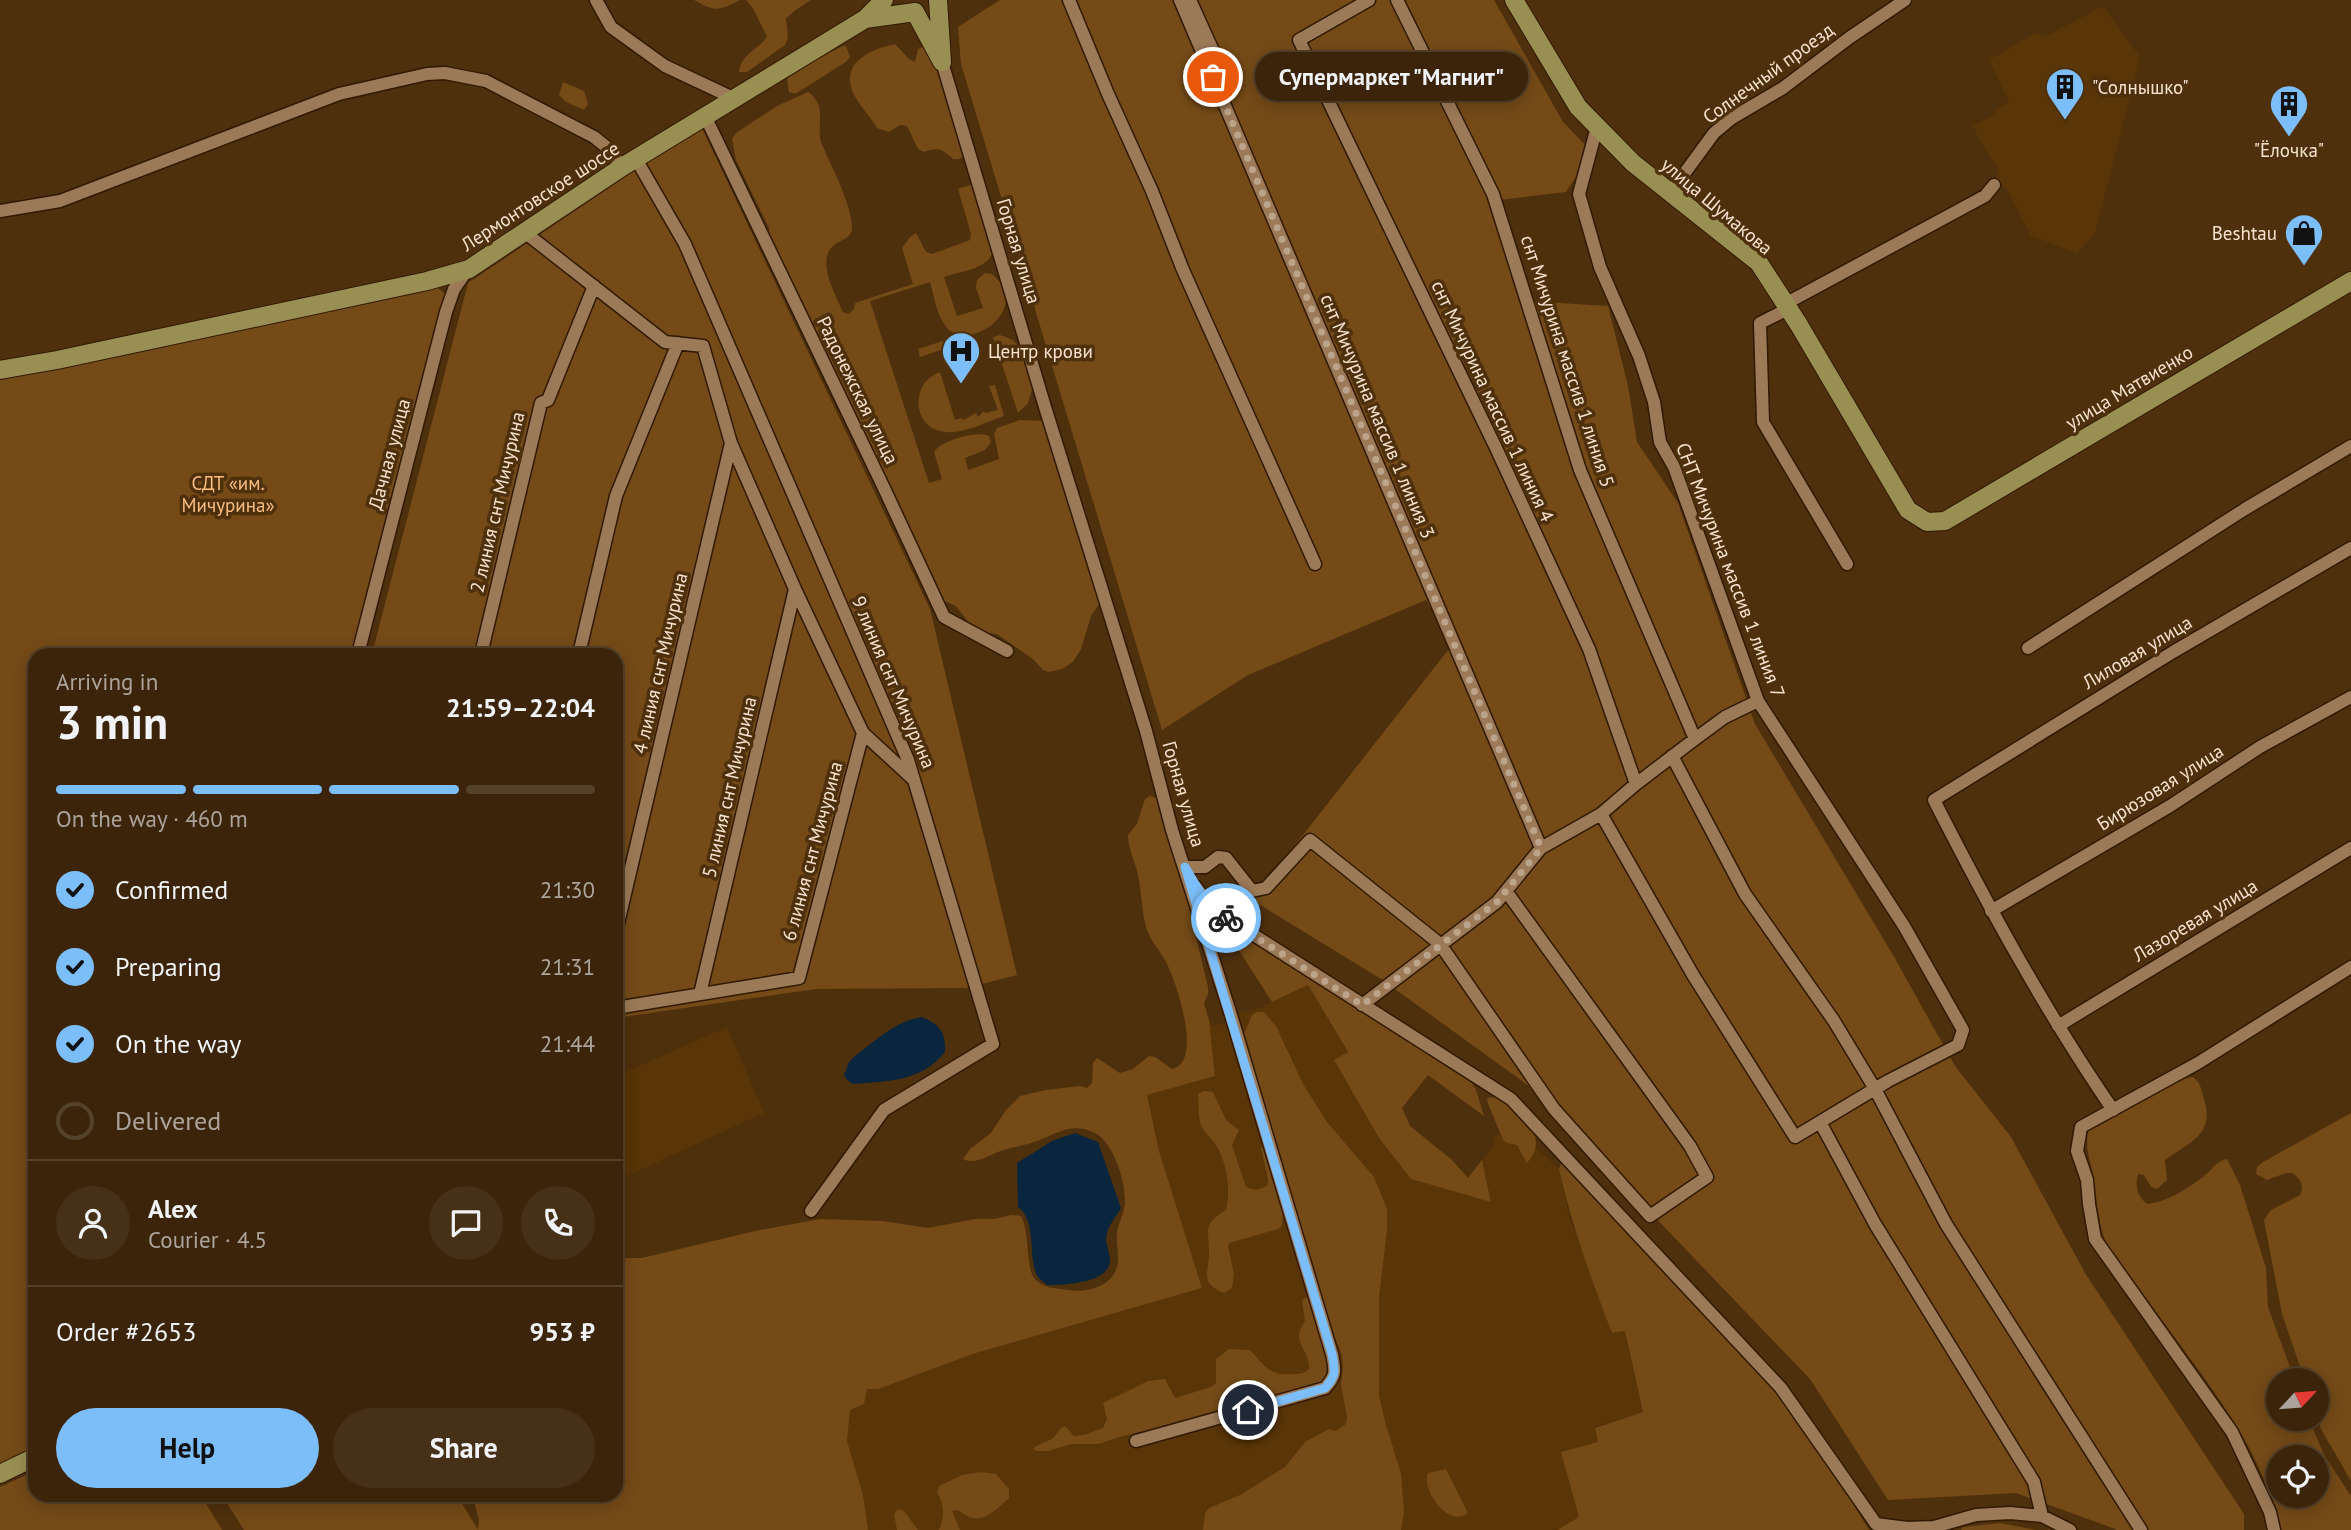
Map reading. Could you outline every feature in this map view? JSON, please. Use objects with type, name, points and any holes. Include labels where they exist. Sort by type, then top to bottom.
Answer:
[{"type":"street","points":[[596,0],[611,27],[665,66],[733,98]]},
{"type":"street","points":[[865,19],[884,0]]},
{"type":"street","points":[[900,0],[904,6],[915,12],[942,62]]},
{"type":"street","points":[[865,19],[931,9],[938,0]]},
{"type":"street","points":[[938,0],[942,62]]},
{"type":"street","points":[[1069,0],[1152,191],[1183,270],[1315,564]]},
{"type":"street","name":"снт Мичурина массив 1 линия 3","points":[[1180,0],[1541,848]]},
{"type":"street","points":[[1190,0],[1219,64]]},
{"type":"street","name":"снт Мичурина массив 1 линия 4","points":[[1369,0],[1298,40],[1496,448],[1589,649],[1636,784]]},
{"type":"street","name":"снт Мичурина массив 1 линия 5","points":[[1396,0],[1493,194],[1580,470],[1695,739]]},
{"type":"street","name":"улица Шумакова","points":[[1514,0],[1578,107],[1633,163],[1759,263],[1908,510],[1927,522]]},
{"type":"street","name":"Солнечный проезд","points":[[1670,193],[1714,133],[1732,118],[1783,88],[1905,0]]},
{"type":"street","name":"Лермонтовское шоссе","points":[[0,370],[400,287],[469,269],[629,163],[865,19]]},
{"type":"street","name":"Горная улица","points":[[942,62],[1045,407],[1146,731],[1172,830],[1335,1371],[1333,1380],[1325,1388],[1136,1441]]},
{"type":"street","name":"9 линия снт Мичурина","points":[[0,211],[60,201],[339,94],[427,74],[445,73],[486,81],[593,137],[629,163],[685,244],[908,760],[993,1044],[884,1110],[811,1211]]},
{"type":"street","name":"Радонежская улица","points":[[705,116],[944,617],[1007,651]]},
{"type":"street","name":"СНТ Мичурина массив 1 линия 7","points":[[1597,127],[1578,194],[1600,267],[1639,356],[1654,402],[1660,442],[1674,467],[1758,701],[1904,926],[1963,1030],[1958,1045],[1875,1089]]},
{"type":"street","points":[[1847,564],[1762,422],[1760,323],[1985,196],[1994,185]]},
{"type":"street","points":[[523,231],[665,342],[703,346],[731,443],[795,589],[863,733],[914,779]]},
{"type":"street","name":"Дачная улица","points":[[360,648],[446,312],[454,289],[469,269]]},
{"type":"street","name":"улица Матвиенко","points":[[1927,522],[1945,521],[2351,281]]},
{"type":"street","name":"2 линия снт Мичурина","points":[[482,648],[541,403],[548,400],[594,286]]},
{"type":"street","points":[[580,648],[616,496],[678,343]]},
{"type":"street","name":"4 линия снт Мичурина","points":[[623,902],[731,443]]},
{"type":"street","points":[[2028,648],[2245,509],[2351,446]]},
{"type":"street","name":"Лиловая улица","points":[[1991,911],[1934,800],[2173,652],[2351,548]]},
{"type":"street","name":"5 линия снт Мичурина","points":[[699,994],[795,589]]},
{"type":"street","name":"Бирюзовая улица","points":[[1991,911],[2170,806],[2260,747],[2351,696]]},
{"type":"street","points":[[1362,1005],[1497,902],[1541,848],[1601,814],[1725,717],[1758,701]]},
{"type":"street","name":"6 линия снт Мичурина","points":[[699,994],[799,978],[863,733]]},
{"type":"street","points":[[1672,756],[1745,894],[1834,1021],[1875,1089],[1945,1224],[2141,1530]]},
{"type":"street","points":[[1601,814],[1693,975],[1794,1137],[1875,1089]]},
{"type":"street","points":[[1506,891],[1690,1146],[1707,1177],[1650,1216],[1555,1109],[1440,944],[1310,840],[1266,888],[1252,891],[1226,858],[1218,857],[1205,867],[1185,867],[1210,906],[1511,1099],[1781,1388],[1875,1524],[1907,1528],[1934,1527],[1976,1515],[2010,1513],[2042,1516],[2070,1530]]},
{"type":"street","name":"Лазоревая улица","points":[[2058,1026],[2351,848]]},
{"type":"street","points":[[1991,911],[2058,1026],[2113,1110]]},
{"type":"street","points":[[2274,1530],[2270,1512],[2232,1432],[2095,1239],[2087,1180],[2077,1151],[2081,1127],[2198,1063],[2351,967]]},
{"type":"street","points":[[623,1007],[699,994]]},
{"type":"street","points":[[1820,1122],[1875,1224],[2034,1482],[2042,1516]]},
{"type":"street","points":[[0,1474],[28,1460]]},
{"type":"shaded area","points":[[2103,6],[2140,57],[2095,234],[2077,253],[2031,236],[2007,189],[1996,182],[1999,170],[1973,126],[1995,114],[1994,110],[2009,102],[1989,60],[2035,33],[2044,37]]},
{"type":"shaded area","points":[[1308,985],[1348,1053],[1334,1060],[1379,1138],[1411,1179],[1491,1201],[1482,1160],[1493,1146],[1494,1137],[1516,1130],[1559,1169],[1569,1215],[1612,1333],[1625,1331],[1643,1412],[1595,1427],[1599,1442],[1579,1518],[1557,1530],[868,1530],[863,1495],[847,1441],[850,1410],[867,1389],[901,1381],[976,1353],[1202,1288],[1159,1151],[1146,1095],[1215,1076],[1209,1020],[1213,1026],[1228,1022],[1227,1016],[1257,1009]]},
{"type":"shaded area","points":[[727,1027],[764,1113],[623,1178],[623,1073]]},
{"type":"green space","points":[[694,0],[740,0],[717,9]]},
{"type":"green space","points":[[746,0],[811,0],[786,18],[788,38],[785,45],[747,72],[739,72],[746,57],[767,37],[753,8]]},
{"type":"green space","points":[[1000,0],[1494,0],[1563,122],[1592,152],[1566,192],[1490,201],[1528,301],[1608,306],[1628,386],[1637,442],[1678,503],[1755,724],[1893,955],[1955,1066],[2011,1137],[2085,1273],[2244,1514],[2244,1530],[2118,1530],[2016,1493],[1888,1500],[1810,1379],[1529,1086],[1381,979],[1252,900],[1452,645],[1426,600],[1248,675],[1162,730],[961,64],[958,27]]},
{"type":"green space","points":[[895,44],[915,62],[918,49],[930,49],[943,80],[965,155],[959,159],[953,159],[940,150],[924,152],[918,149],[907,126],[900,125],[889,132],[877,128],[857,100],[851,88],[852,69],[865,55]]},
{"type":"green space","points":[[846,46],[850,57],[846,62],[795,94],[789,92],[787,79],[798,68]]},
{"type":"green space","points":[[563,82],[584,91],[588,104],[584,110],[566,102],[559,95]]},
{"type":"green space","points":[[808,92],[818,103],[821,142],[845,197],[851,220],[851,232],[833,246],[826,260],[829,279],[843,312],[849,314],[855,303],[913,284],[902,248],[916,233],[926,252],[932,254],[970,240],[971,234],[958,189],[973,184],[993,251],[980,266],[944,277],[957,316],[983,308],[976,288],[977,280],[985,273],[992,274],[1003,287],[1006,301],[1002,313],[994,323],[983,331],[970,335],[958,334],[947,328],[938,312],[930,282],[870,301],[929,483],[942,479],[934,452],[944,444],[977,434],[989,436],[991,442],[985,450],[965,458],[968,470],[999,459],[994,434],[997,428],[1020,420],[1042,421],[1046,426],[1101,598],[1091,616],[1081,649],[1073,662],[1062,669],[1049,672],[1043,670],[1034,660],[997,634],[976,632],[956,606],[944,601],[940,596],[927,572],[922,552],[913,541],[858,430],[842,417],[809,337],[809,318],[802,300],[790,284],[777,281],[770,263],[769,228],[736,160],[732,139],[736,133],[777,106]]},
{"type":"green space","points":[[701,126],[930,609],[1017,975],[966,988],[816,989],[623,1017],[623,648],[374,648],[468,283]]},
{"type":"green space","name":"СДТ «им. Мичурина»","points":[[434,285],[445,294],[354,648],[28,648],[28,1450],[0,1464],[0,380]]},
{"type":"green space","points":[[1000,335],[1013,340],[1023,351],[1033,386],[1028,403],[1018,413],[993,337]]},
{"type":"green space","points":[[946,340],[951,343],[949,347],[920,357],[918,349]]},
{"type":"green space","points":[[940,372],[955,420],[963,420],[976,413],[978,417],[984,411],[998,410],[989,386],[995,385],[1004,416],[959,431],[945,432],[934,429],[921,414],[919,394],[930,377]]},
{"type":"green space","points":[[1150,796],[1156,798],[1162,810],[1185,891],[1208,987],[1204,1003],[1209,1020],[1215,1076],[1147,1095],[1159,1151],[1202,1288],[976,1353],[878,1389],[867,1389],[864,1404],[850,1410],[847,1441],[863,1495],[868,1530],[478,1530],[479,1520],[474,1502],[623,1502],[623,1258],[642,1258],[755,1231],[820,1219],[883,1221],[928,1228],[1011,1215],[1021,1216],[1032,1273],[1041,1284],[1075,1291],[1083,1290],[1104,1284],[1114,1274],[1118,1263],[1117,1232],[1125,1200],[1122,1179],[1114,1156],[1102,1138],[1086,1130],[1071,1128],[981,1159],[963,1159],[970,1149],[991,1133],[1006,1110],[1020,1096],[1046,1090],[1080,1086],[1087,1088],[1092,1083],[1093,1063],[1097,1058],[1120,1073],[1133,1069],[1149,1056],[1172,1069],[1181,1063],[1186,1052],[1187,1037],[1181,1002],[1166,962],[1147,930],[1139,878],[1128,840],[1128,835],[1137,824],[1145,799]]},
{"type":"green space","points":[[1227,925],[1471,1082],[1484,1116],[1428,1075],[1402,1108],[1410,1126],[1452,1160],[1468,1178],[1482,1160],[1491,1202],[1411,1179],[1379,1138],[1334,1060],[1348,1052],[1308,985],[1272,1002],[1229,935]]},
{"type":"green space","points":[[1264,1012],[1276,1026],[1303,1084],[1327,1122],[1374,1177],[1387,1209],[1379,1297],[1379,1396],[1401,1474],[1404,1512],[1401,1530],[1203,1530],[1205,1513],[1209,1508],[1240,1495],[1285,1467],[1305,1442],[1329,1429],[1336,1431],[1346,1424],[1347,1417],[1341,1384],[1342,1355],[1328,1321],[1243,1036],[1252,1015]]},
{"type":"green space","points":[[2193,1077],[2197,1081],[2206,1109],[2204,1128],[2193,1141],[2165,1160],[2167,1180],[2157,1189],[2151,1187],[2144,1175],[2138,1174],[2139,1194],[2147,1204],[2155,1203],[2192,1185],[2227,1159],[2240,1185],[2266,1268],[2268,1307],[2290,1368],[2266,1368],[2266,1432],[2314,1432],[2320,1445],[2266,1445],[2266,1484],[2242,1435],[2214,1392],[2107,1245],[2100,1221],[2088,1151],[2088,1131],[2138,1098],[2167,1084]]},
{"type":"green space","points":[[1204,1091],[1213,1092],[1226,1120],[1239,1130],[1232,1145],[1246,1187],[1257,1189],[1268,1185],[1261,1148],[1266,1148],[1278,1188],[1283,1219],[1278,1229],[1229,1243],[1234,1274],[1232,1288],[1224,1293],[1211,1285],[1207,1277],[1208,1228],[1213,1220],[1226,1210],[1228,1194],[1223,1160],[1200,1122],[1198,1094]]},
{"type":"green space","points":[[1496,1097],[1521,1117],[1534,1133],[1534,1152],[1527,1163],[1517,1145],[1503,1140],[1487,1101],[1488,1098]]},
{"type":"green space","points":[[2351,1113],[2351,1481],[2323,1432],[2329,1432],[2329,1368],[2301,1368],[2282,1314],[2264,1220],[2271,1210],[2300,1195],[2302,1185],[2293,1173],[2267,1180],[2256,1174],[2257,1167]]},
{"type":"green space","points":[[1561,1164],[1564,1164],[1777,1392],[1833,1471],[1869,1530],[1557,1530],[1579,1517],[1561,1452],[1598,1442],[1595,1428],[1643,1412],[1625,1331],[1612,1333],[1604,1313],[1570,1211],[1559,1169]]},
{"type":"green space","points":[[1304,1298],[1310,1298],[1330,1359],[1329,1373],[1324,1381],[1272,1398],[1248,1397],[1239,1407],[1099,1444],[1071,1444],[1048,1451],[1033,1449],[1053,1438],[1065,1426],[1074,1436],[1103,1428],[1107,1419],[1103,1403],[1148,1381],[1165,1379],[1175,1398],[1211,1387],[1216,1383],[1216,1359],[1229,1349],[1250,1350],[1273,1372],[1305,1372],[1309,1369],[1307,1356],[1299,1340],[1305,1321],[1302,1301]]},
{"type":"green space","points":[[2329,1463],[2351,1496],[2351,1530],[2279,1530],[2274,1508],[2329,1508]]},
{"type":"green space","points":[[1446,1469],[1468,1513],[1452,1516],[1444,1511],[1428,1488],[1428,1473]]},
{"type":"green space","points":[[981,1472],[996,1474],[1009,1489],[1009,1498],[985,1517],[973,1518],[958,1510],[952,1511],[960,1530],[939,1530],[943,1511],[937,1492],[939,1486],[962,1475]]},
{"type":"green space","points":[[28,1474],[28,1502],[205,1502],[222,1530],[0,1530],[0,1487]]},
{"type":"green space","points":[[226,1502],[461,1502],[478,1530],[244,1530]]},
{"type":"green space","points":[[898,1509],[904,1511],[918,1530],[897,1530],[894,1514]]},
{"type":"green space","points":[[2000,1523],[2037,1530],[1961,1530],[1963,1527]]},
{"type":"water","points":[[922,1017],[937,1026],[943,1034],[945,1052],[936,1062],[915,1075],[903,1078],[853,1084],[847,1080],[844,1075],[854,1057],[894,1027]]},
{"type":"water","points":[[1075,1133],[1098,1142],[1121,1208],[1107,1233],[1110,1260],[1108,1268],[1102,1274],[1084,1282],[1047,1285],[1039,1278],[1035,1269],[1028,1222],[1018,1207],[1017,1163],[1052,1141]]},
{"type":"way so far","points":[[1213,77],[1541,848],[1497,902],[1362,1005],[1226,918]]},
{"type":"place","name":"Супермаркет \"Магнит\"","points":[[1213,77]]},
{"type":"place","name":"\"Солнышко\"","points":[[2065,121]]},
{"type":"place","name":"\"Ёлочка\"","points":[[2289,138]]},
{"type":"place","name":"Beshtau","points":[[2304,267]]},
{"type":"place","name":"Центр крови","points":[[961,385]]},
{"type":"route","points":[[1226,918],[1210,906],[1185,867],[1335,1371],[1333,1380],[1325,1388],[1248,1410]]}]
